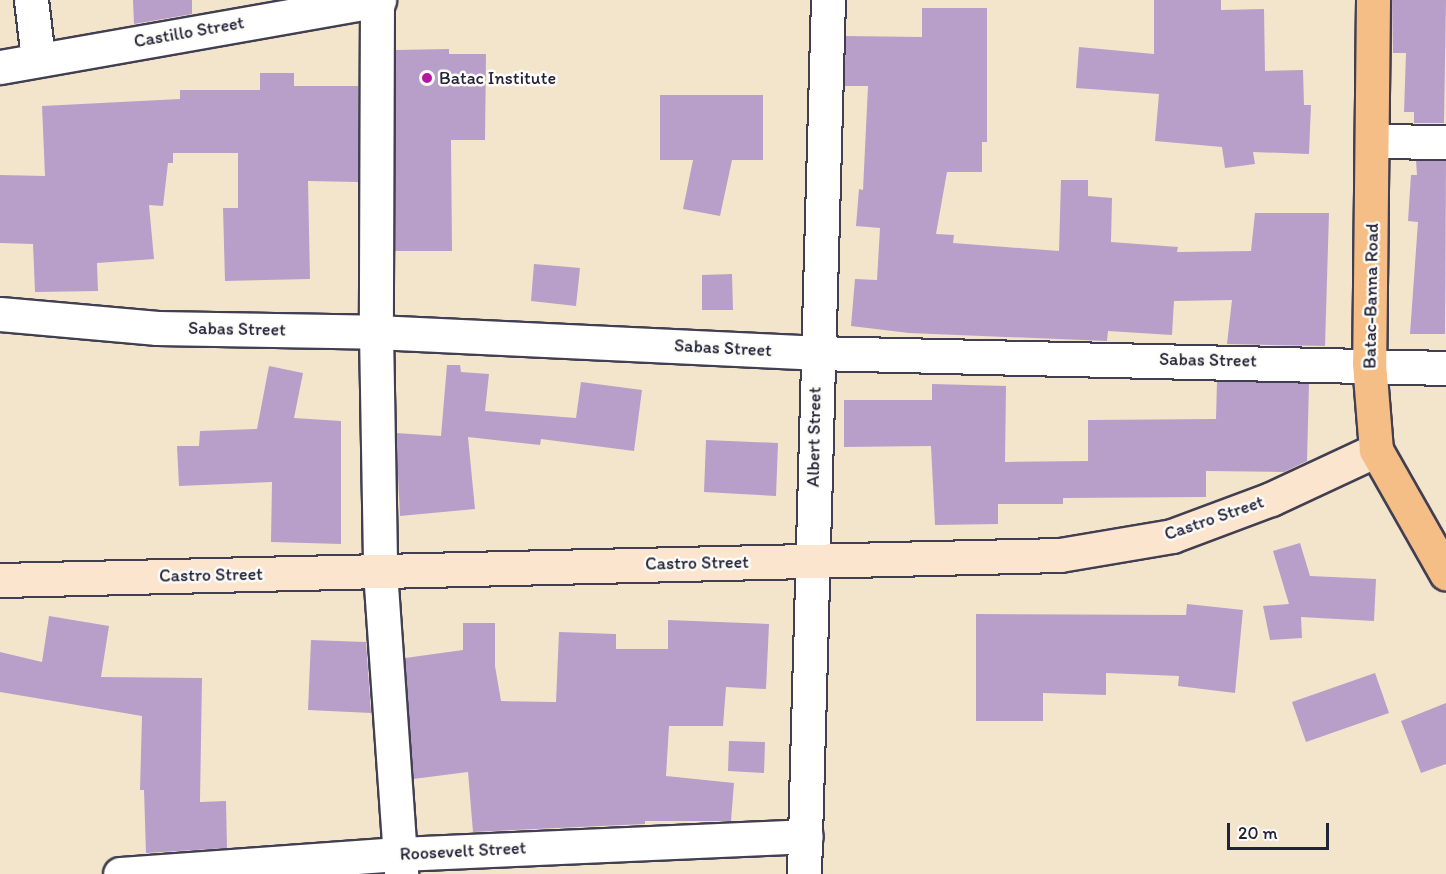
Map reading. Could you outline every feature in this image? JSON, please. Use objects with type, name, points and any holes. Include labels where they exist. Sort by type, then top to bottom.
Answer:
[{"type":"main road","name":"Batac-Banna Road","points":[[1373,0],[1374,141],[1369,363],[1376,450],[1446,573]]},
{"type":"main road","name":"Castro Street","points":[[0,580],[1060,555],[1172,536],[1271,499],[1376,450]]},
{"type":"street","points":[[31,0],[38,58]]},
{"type":"street","points":[[378,0],[376,332],[380,571],[400,864]]},
{"type":"street","name":"Castillo Street","points":[[0,67],[38,58],[378,0]]},
{"type":"street","name":"Albert Street","points":[[804,874],[813,561],[815,352],[828,0]]},
{"type":"street","points":[[1374,141],[1446,142]]},
{"type":"street","name":"Sabas Street","points":[[0,314],[157,328],[376,332],[815,352],[1369,363],[1446,368]]},
{"type":"street","name":"Roosevelt Street","points":[[120,874],[400,864],[806,836]]},
{"type":"building","points":[[133,0],[192,0],[192,14],[134,24]]},
{"type":"building","points":[[1154,0],[1221,0],[1221,10],[1264,9],[1265,71],[1303,70],[1304,105],[1311,105],[1309,154],[1253,152],[1255,164],[1225,168],[1222,147],[1155,141],[1159,94],[1076,88],[1079,47],[1154,54]]},
{"type":"building","points":[[1392,0],[1446,0],[1444,123],[1414,123],[1414,112],[1404,112],[1406,53],[1393,53]]},
{"type":"building","points":[[922,8],[987,8],[987,142],[982,142],[982,172],[947,172],[936,234],[954,235],[953,243],[1059,251],[1061,180],[1088,180],[1088,196],[1112,198],[1111,242],[1178,247],[1177,252],[1251,251],[1255,213],[1329,213],[1325,346],[1227,344],[1232,300],[1174,301],[1172,335],[1108,331],[1107,341],[909,333],[851,326],[855,279],[877,280],[880,228],[856,226],[859,189],[863,190],[868,86],[844,86],[846,36],[922,37]]},
{"type":"building","points":[[449,49],[449,54],[486,54],[485,140],[451,140],[452,251],[395,251],[396,50]]},
{"type":"building","points":[[260,73],[294,73],[294,86],[358,86],[358,182],[308,181],[310,279],[225,281],[223,208],[238,208],[238,153],[173,153],[173,163],[168,163],[163,206],[149,205],[154,259],[97,263],[98,291],[35,292],[33,244],[0,243],[0,175],[45,176],[42,106],[180,99],[180,90],[260,90]]},
{"type":"building","points":[[660,95],[763,95],[763,160],[732,160],[720,216],[683,209],[693,160],[660,160]]},
{"type":"building","points":[[1416,160],[1446,161],[1445,334],[1410,334],[1418,222],[1408,221],[1411,175],[1417,175]]},
{"type":"building","points":[[534,264],[580,268],[576,306],[531,301]]},
{"type":"building","points":[[732,274],[733,310],[702,310],[702,275]]},
{"type":"building","points":[[447,365],[460,365],[461,372],[489,374],[485,411],[576,418],[581,382],[642,390],[634,451],[541,439],[540,445],[468,437],[475,509],[400,516],[396,433],[441,436]]},
{"type":"building","points":[[269,366],[303,373],[294,418],[341,421],[341,544],[271,542],[272,482],[179,486],[177,446],[199,446],[200,431],[257,429]]},
{"type":"building","points":[[1217,381],[1309,383],[1307,461],[1284,472],[1206,471],[1206,497],[1063,498],[1063,504],[998,504],[998,524],[935,525],[931,446],[844,447],[844,400],[932,400],[932,384],[1006,386],[1005,462],[1088,461],[1088,420],[1216,419]]},
{"type":"building","points":[[706,440],[778,443],[776,496],[704,492]]},
{"type":"building","points":[[1300,543],[1310,576],[1376,579],[1374,621],[1301,617],[1302,638],[1270,640],[1263,606],[1289,604],[1273,551]]},
{"type":"building","points":[[1187,604],[1243,610],[1235,693],[1178,686],[1179,676],[1106,673],[1106,695],[1043,693],[1043,721],[976,721],[976,614],[1186,615]]},
{"type":"building","points":[[49,616],[109,626],[101,677],[202,678],[200,802],[226,801],[227,848],[146,853],[144,790],[140,790],[142,716],[0,692],[0,652],[42,662]]},
{"type":"building","points":[[668,620],[769,624],[766,689],[726,687],[723,726],[669,726],[666,776],[734,783],[731,821],[645,821],[645,824],[473,832],[468,772],[413,779],[405,658],[463,650],[463,623],[495,623],[495,666],[501,701],[556,702],[559,632],[616,634],[616,649],[668,649]]},
{"type":"building","points":[[311,640],[366,642],[371,713],[308,710]]},
{"type":"building","points":[[1375,673],[1389,713],[1306,742],[1292,702]]},
{"type":"building","points":[[1446,703],[1446,764],[1421,773],[1401,721]]},
{"type":"building","points":[[729,741],[765,742],[764,773],[728,771]]},
{"type":"place","name":"Batac Institute","points":[[427,78]]}]
